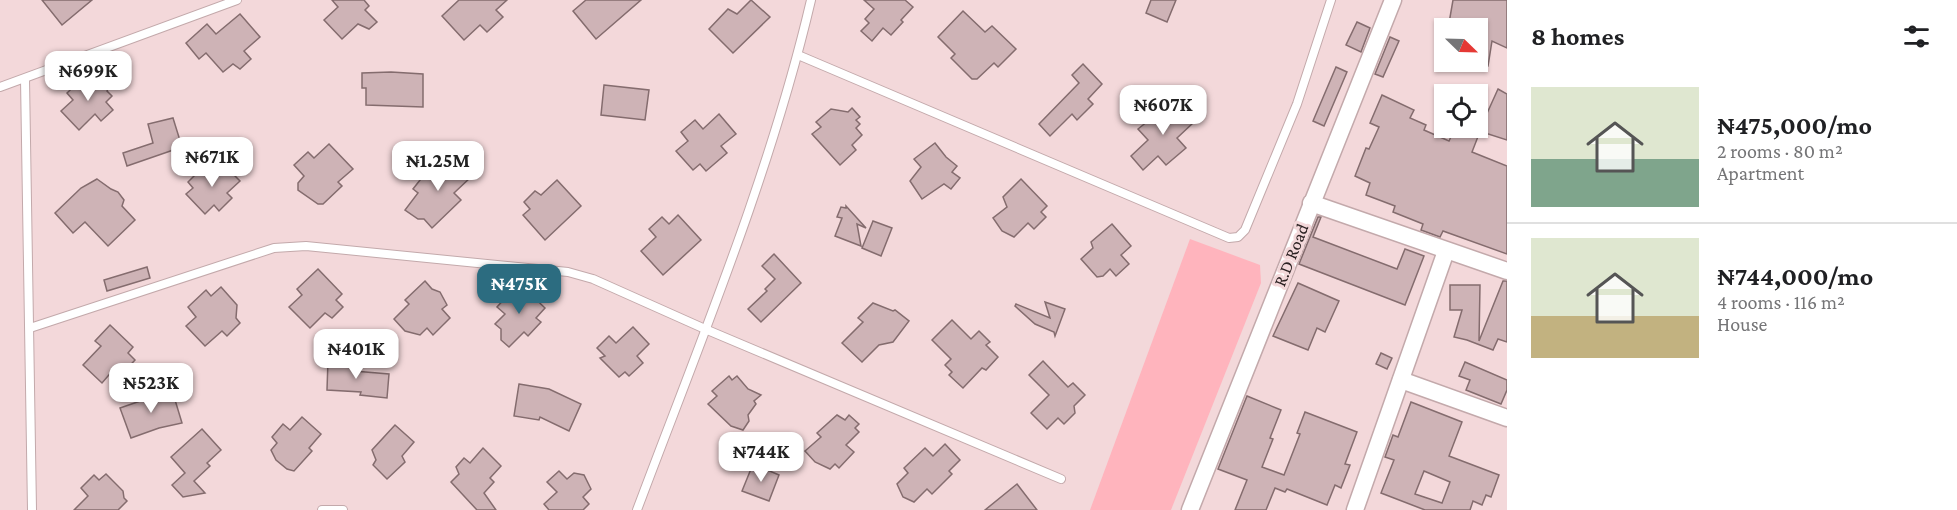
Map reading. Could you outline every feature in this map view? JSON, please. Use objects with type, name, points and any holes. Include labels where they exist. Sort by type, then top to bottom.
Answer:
[{"type":"street","name":"R.D Road","points":[[1190,510],[1393,0]]},
{"type":"street","points":[[1311,204],[1507,271]]},
{"type":"street","points":[[1354,510],[1446,251]]},
{"type":"street","points":[[1401,380],[1507,418]]},
{"type":"lane","points":[[0,87],[237,0]]},
{"type":"lane","points":[[637,510],[746,222],[798,55],[811,0]]},
{"type":"lane","points":[[798,55],[1229,238],[1238,237],[1245,230],[1297,104],[1331,0]]},
{"type":"lane","points":[[26,78],[32,510]]},
{"type":"lane","points":[[30,328],[274,248],[306,246],[568,272],[593,279],[705,329],[1061,479]]},
{"type":"lane","points":[[322,510],[343,510]]},
{"type":"shaded area","points":[[1190,239],[1260,265],[1261,283],[1171,510],[1090,510]]},
{"type":"building","points":[[42,0],[92,0],[62,25]]},
{"type":"building","points":[[332,0],[364,0],[369,6],[365,10],[377,22],[369,29],[358,24],[342,39],[324,20],[338,7]]},
{"type":"building","points":[[459,0],[507,0],[496,10],[503,17],[487,32],[480,25],[464,40],[442,16]]},
{"type":"building","points":[[586,0],[641,0],[596,39],[573,11]]},
{"type":"building","points":[[751,0],[770,17],[733,53],[709,29],[728,9],[737,14]]},
{"type":"building","points":[[864,0],[905,0],[913,7],[891,35],[883,28],[872,41],[861,31],[869,23],[865,19],[874,9]]},
{"type":"building","points":[[1151,0],[1176,0],[1167,22],[1146,13]]},
{"type":"building","points":[[1453,0],[1507,0],[1507,48],[1492,41],[1488,66],[1488,18],[1450,18]]},
{"type":"building","points":[[963,11],[985,32],[992,26],[1016,49],[998,67],[994,63],[977,79],[972,79],[951,58],[955,54],[938,37]]},
{"type":"building","points":[[240,14],[260,37],[244,51],[251,59],[240,69],[233,64],[223,72],[206,53],[199,59],[186,43],[207,24],[216,34]]},
{"type":"building","points":[[1357,22],[1370,28],[1361,52],[1346,45]]},
{"type":"building","points":[[1390,37],[1399,41],[1383,77],[1375,74]]},
{"type":"building","points":[[1083,64],[1102,84],[1088,99],[1093,104],[1077,120],[1072,114],[1050,136],[1039,124],[1079,83],[1072,75]]},
{"type":"building","points":[[1336,67],[1347,72],[1324,126],[1313,121]]},
{"type":"building","points":[[88,73],[97,83],[102,81],[109,87],[107,91],[112,96],[106,102],[113,110],[101,121],[95,114],[79,130],[61,111],[73,100],[67,93]]},
{"type":"building","points":[[362,73],[423,74],[423,107],[366,105],[366,88],[362,88]]},
{"type":"building","points":[[604,85],[649,90],[645,120],[601,115]]},
{"type":"building","points":[[1498,89],[1507,94],[1507,140],[1488,134],[1488,111]]},
{"type":"building","points":[[1382,95],[1414,110],[1410,118],[1426,125],[1424,130],[1434,134],[1434,138],[1449,141],[1450,138],[1477,138],[1472,152],[1507,166],[1507,254],[1443,231],[1440,237],[1421,230],[1423,224],[1393,212],[1395,206],[1366,195],[1370,183],[1355,176],[1366,148],[1369,149],[1379,127],[1370,123]]},
{"type":"building","points":[[1173,101],[1193,123],[1177,138],[1186,148],[1166,165],[1158,156],[1143,170],[1131,156],[1148,140],[1138,129]]},
{"type":"building","points":[[852,108],[860,117],[856,120],[860,124],[856,128],[862,135],[852,145],[856,150],[840,165],[812,134],[821,127],[816,122],[831,109],[848,112]]},
{"type":"building","points":[[719,114],[736,134],[721,146],[727,153],[706,171],[700,164],[693,170],[676,151],[688,141],[681,132],[695,120],[703,129]]},
{"type":"building","points":[[173,118],[182,147],[127,166],[123,153],[153,143],[148,124]]},
{"type":"building","points":[[935,143],[957,166],[952,172],[960,178],[951,189],[944,184],[922,199],[910,181],[921,167],[914,159]]},
{"type":"building","points":[[329,144],[353,169],[338,182],[342,186],[323,204],[318,204],[298,190],[298,183],[304,176],[294,165],[308,152],[314,158]]},
{"type":"building","points":[[448,155],[472,176],[454,193],[461,200],[432,228],[424,219],[418,219],[405,210],[418,193],[413,189],[424,175],[430,179]]},
{"type":"building","points":[[220,161],[240,181],[227,193],[232,198],[219,211],[214,205],[205,214],[186,194],[193,188],[188,182],[200,170],[206,175]]},
{"type":"building","points":[[97,179],[118,192],[124,200],[122,206],[135,220],[108,246],[85,222],[73,233],[55,213],[81,188]]},
{"type":"building","points":[[1021,179],[1047,206],[1041,212],[1046,217],[1034,229],[1028,223],[1014,237],[1002,231],[993,218],[1007,207],[1003,197]]},
{"type":"building","points":[[557,180],[581,206],[545,240],[523,215],[530,209],[524,202],[535,191],[541,195]]},
{"type":"building","points":[[846,206],[866,228],[857,224],[861,246],[835,236],[842,218],[837,217],[841,207],[846,208]]},
{"type":"building","points":[[678,215],[701,240],[663,275],[641,251],[656,237],[649,229],[662,217],[669,224]]},
{"type":"building","points":[[1318,217],[1321,217],[1313,237],[1397,269],[1405,249],[1424,256],[1405,305],[1299,264]]},
{"type":"building","points":[[873,221],[892,228],[881,256],[862,248]]},
{"type":"building","points":[[1112,224],[1131,246],[1121,255],[1129,264],[1116,276],[1110,269],[1103,276],[1097,277],[1081,259],[1093,248],[1091,242]]},
{"type":"building","points":[[774,254],[801,283],[761,322],[748,309],[767,291],[765,289],[775,279],[762,266]]},
{"type":"building","points":[[147,267],[150,278],[107,291],[104,280]]},
{"type":"building","points":[[318,269],[342,294],[336,300],[343,307],[332,318],[325,313],[310,328],[289,307],[302,295],[297,289]]},
{"type":"building","points":[[425,281],[432,289],[440,292],[447,305],[442,309],[450,318],[433,335],[427,328],[420,335],[405,331],[394,319],[409,304],[405,300]]},
{"type":"building","points":[[1503,281],[1507,281],[1507,342],[1498,339],[1493,350],[1454,337],[1462,310],[1450,310],[1450,285],[1480,285],[1479,341]]},
{"type":"building","points":[[519,283],[545,308],[536,318],[541,322],[528,336],[524,332],[509,347],[501,340],[501,329],[495,324],[505,314],[497,307]]},
{"type":"building","points":[[1298,283],[1339,301],[1325,332],[1317,328],[1308,350],[1273,336]]},
{"type":"building","points":[[221,287],[237,305],[236,318],[240,323],[227,336],[222,331],[205,346],[186,326],[196,317],[188,307],[206,290],[211,296]]},
{"type":"building","points":[[1045,302],[1065,309],[1055,336],[1054,332],[1035,324],[1015,306],[1016,304],[1050,318]]},
{"type":"building","points":[[873,303],[895,310],[909,321],[893,342],[879,345],[862,362],[842,343],[863,322],[858,318]]},
{"type":"building","points":[[952,320],[971,339],[979,331],[990,342],[986,345],[998,357],[986,370],[982,368],[963,388],[949,375],[952,372],[945,365],[951,359],[932,340]]},
{"type":"building","points":[[110,325],[133,347],[128,353],[135,360],[121,375],[114,369],[102,383],[83,365],[101,346],[95,341]]},
{"type":"building","points":[[633,327],[649,344],[637,356],[643,363],[629,376],[625,372],[619,377],[600,358],[605,356],[597,348],[609,336],[616,343]]},
{"type":"building","points":[[1381,353],[1392,358],[1387,369],[1376,364]]},
{"type":"building","points":[[328,360],[355,361],[354,371],[389,374],[387,398],[360,395],[361,392],[327,390]]},
{"type":"building","points":[[1043,361],[1068,387],[1073,383],[1085,395],[1074,406],[1075,413],[1064,424],[1058,418],[1047,429],[1031,413],[1049,395],[1029,375]]},
{"type":"building","points":[[1465,362],[1507,380],[1507,390],[1501,404],[1466,390],[1470,380],[1459,376]]},
{"type":"building","points":[[729,376],[732,380],[737,376],[748,389],[761,395],[754,401],[756,404],[748,415],[749,421],[743,430],[731,426],[708,404],[717,396],[712,391]]},
{"type":"building","points":[[519,384],[549,389],[581,404],[569,431],[540,417],[539,420],[514,416]]},
{"type":"building","points":[[172,390],[182,423],[131,438],[120,408]]},
{"type":"building","points":[[1247,396],[1281,410],[1262,467],[1284,475],[1300,434],[1297,433],[1305,412],[1357,432],[1345,464],[1350,465],[1341,488],[1335,485],[1327,505],[1287,489],[1285,492],[1275,488],[1266,510],[1235,510],[1247,480],[1218,469]]},
{"type":"building","points":[[1411,402],[1462,422],[1449,456],[1499,475],[1491,497],[1486,495],[1482,505],[1473,501],[1470,510],[1425,510],[1381,493],[1394,460],[1385,457],[1393,435],[1398,437]],"holes":[[[1424,471],[1450,482],[1442,503],[1415,494]]]},
{"type":"building","points":[[837,415],[845,420],[849,415],[859,424],[855,428],[859,432],[846,445],[854,452],[839,468],[835,464],[830,469],[815,462],[805,451],[821,437],[817,433]]},
{"type":"building","points":[[302,417],[321,434],[309,448],[312,451],[294,471],[287,469],[276,460],[271,450],[277,443],[272,437],[283,424],[290,430]]},
{"type":"building","points":[[395,425],[414,442],[402,456],[405,462],[387,479],[373,465],[376,460],[372,450]]},
{"type":"building","points":[[202,429],[221,450],[207,463],[210,466],[194,481],[205,493],[183,497],[172,485],[185,473],[171,457]]},
{"type":"building","points":[[945,444],[960,460],[949,471],[952,474],[932,494],[927,489],[914,502],[903,497],[897,484],[908,473],[904,468],[925,448],[933,456]]},
{"type":"building","points":[[483,448],[501,466],[490,478],[494,482],[484,493],[496,510],[477,510],[451,482],[459,474],[456,467],[464,458],[470,463]]},
{"type":"building","points":[[753,464],[779,475],[769,501],[742,491]]},
{"type":"building","points":[[559,471],[567,479],[574,473],[584,475],[591,489],[583,497],[589,504],[583,510],[549,510],[544,504],[557,492],[547,482]]},
{"type":"building","points":[[106,474],[123,491],[127,501],[118,510],[74,510],[88,496],[81,488],[94,475],[99,480]]},
{"type":"building","points":[[1017,484],[1037,510],[985,510]]}]
